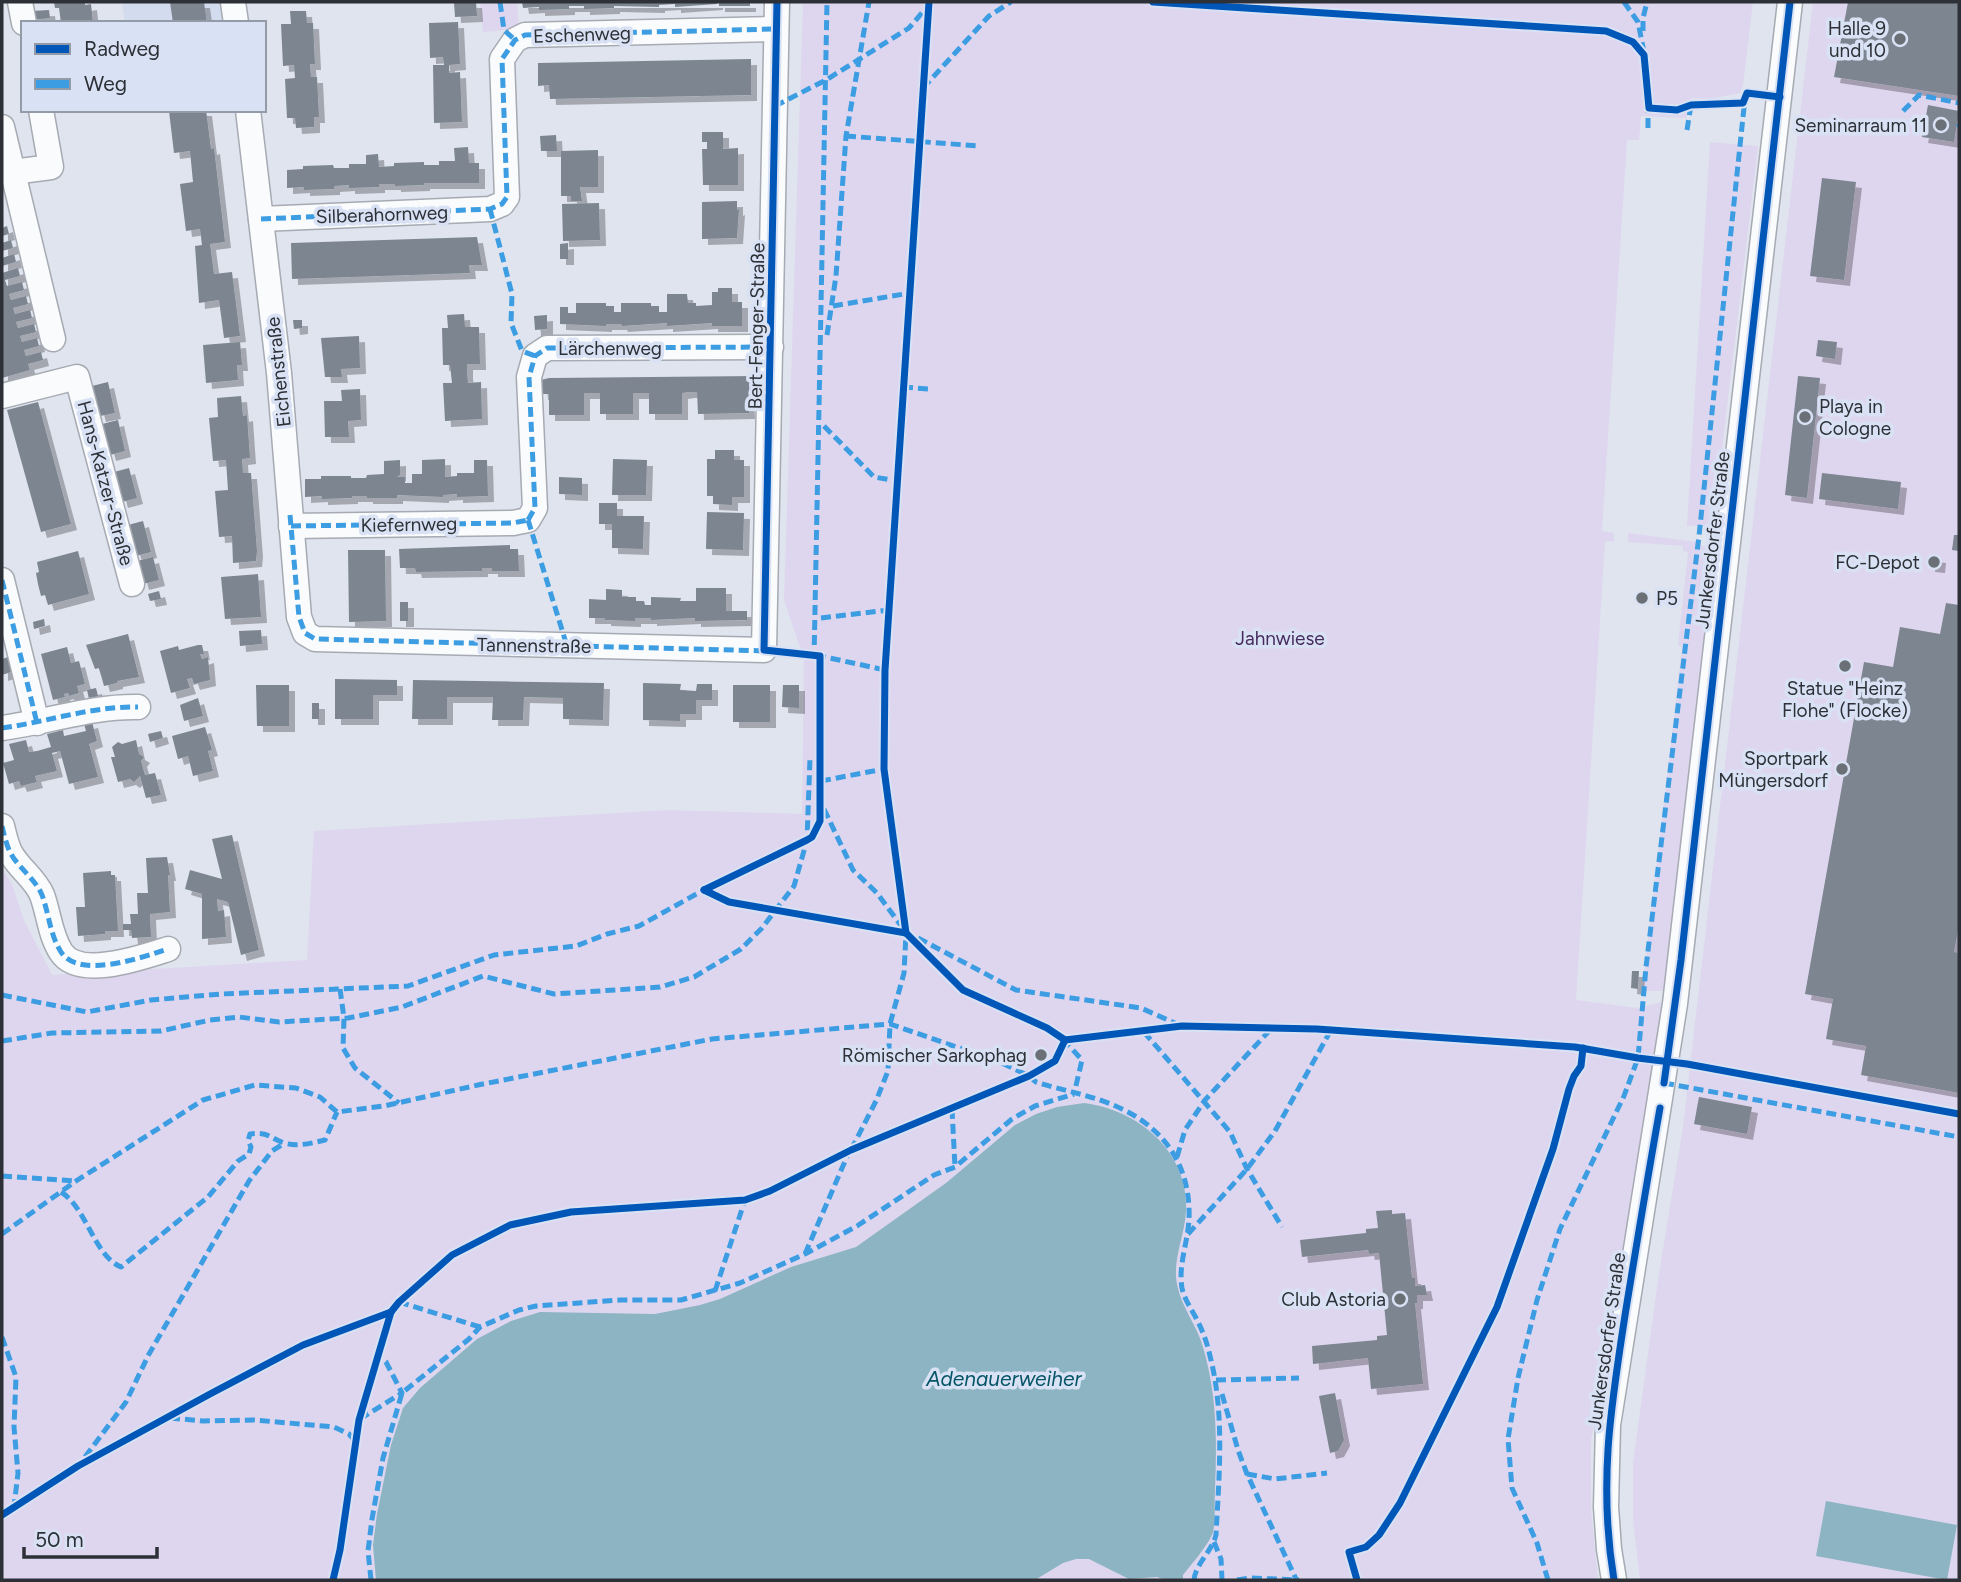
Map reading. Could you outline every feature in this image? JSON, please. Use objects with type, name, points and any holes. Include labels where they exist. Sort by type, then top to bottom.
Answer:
[{"type":"street","points":[[20,2],[24,21]]},
{"type":"street","points":[[233,2],[236,21]]},
{"type":"street","name":"Bert-Fenger-Straße","points":[[764,650],[776,2]]},
{"type":"street","name":"Junkersdorfer Straße","points":[[1614,1580],[1606,1507],[1608,1425],[1677,1063],[1681,960],[1790,2]]},
{"type":"street","name":"Eschenweg","points":[[502,204],[507,197],[502,59],[516,40],[526,35],[776,29]]},
{"type":"street","points":[[13,172],[51,167],[41,112]]},
{"type":"street","name":"Eichenstraße","points":[[248,112],[279,373],[299,617],[304,633]]},
{"type":"street","points":[[2,127],[52,339]]},
{"type":"street","name":"Silberahornweg","points":[[261,219],[490,209],[502,204]]},
{"type":"street","name":"Lärchenweg","points":[[528,520],[535,508],[528,377],[535,356],[548,348],[771,347]]},
{"type":"street","name":"Hans-Katzer-Straße","points":[[2,396],[77,377],[132,584]]},
{"type":"street","name":"Kiefernweg","points":[[291,526],[513,523],[528,520]]},
{"type":"street","points":[[2,580],[37,723]]},
{"type":"street","name":"Tannenstraße","points":[[304,633],[315,639],[764,650]]},
{"type":"street","points":[[2,728],[109,707],[138,707]]},
{"type":"street","points":[[2,826],[10,853],[33,878],[42,895],[55,940],[62,954],[71,962],[85,965],[132,961],[168,949]]},
{"type":"shaded area","points":[[122,2],[223,2],[226,21],[125,21]]},
{"type":"green space","points":[[480,2],[517,2],[519,29],[483,32]]},
{"type":"green space","name":"Jahnwiese","points":[[803,2],[1753,2],[1740,93],[1710,99],[1692,98],[1686,118],[1641,116],[1639,140],[1627,140],[1602,531],[1614,533],[1614,541],[1605,542],[1576,1000],[1638,1008],[1666,1001],[1591,1441],[1591,1510],[1598,1580],[2,1580],[2,868],[12,884],[24,920],[52,975],[307,960],[314,831],[667,810],[802,814],[804,659],[784,600]]},
{"type":"green space","name":"Sportpark Müngersdorf","points":[[1813,2],[1959,2],[1959,1580],[1640,1580],[1633,1520],[1633,1463],[1658,1280],[1683,1127]]},
{"type":"green space","points":[[1710,142],[1758,146],[1713,526],[1687,526]]},
{"type":"green space","points":[[1628,533],[1697,542],[1714,550],[1665,991],[1642,991],[1682,647],[1678,645],[1688,552],[1683,551],[1683,546],[1628,542]]},
{"type":"water","name":"Adenauerweiher","points":[[1084,1103],[1124,1115],[1157,1138],[1170,1153],[1185,1190],[1186,1211],[1176,1275],[1179,1292],[1200,1339],[1208,1365],[1215,1418],[1216,1453],[1213,1532],[1183,1575],[1183,1580],[1157,1577],[1129,1579],[1089,1559],[1076,1559],[1063,1563],[1035,1580],[376,1580],[373,1545],[377,1514],[391,1445],[403,1408],[420,1388],[477,1339],[511,1321],[540,1312],[655,1314],[700,1305],[720,1299],[791,1267],[856,1247],[946,1183],[1015,1125],[1057,1107]]},
{"type":"water","points":[[1826,1501],[1957,1525],[1947,1580],[1816,1556]]},
{"type":"building","points":[[54,2],[91,4],[93,21],[61,21],[59,8],[55,8]]},
{"type":"building","points":[[170,2],[204,2],[207,21],[173,21]]},
{"type":"building","points":[[454,2],[476,2],[477,16],[455,17]]},
{"type":"building","points":[[522,2],[717,4],[584,9],[584,6],[569,6],[569,9],[539,10],[539,7],[523,8]]},
{"type":"building","points":[[719,2],[750,2],[750,6],[719,6]]},
{"type":"building","name":"Halle 9 und 10","points":[[1848,2],[1959,2],[1959,96],[1834,77]]},
{"type":"building","points":[[49,10],[50,18],[33,20],[32,11]]},
{"type":"building","points":[[290,11],[306,11],[307,23],[313,23],[315,64],[310,64],[311,77],[317,77],[319,117],[314,117],[314,127],[296,128],[295,118],[287,118],[285,79],[295,78],[294,65],[283,66],[281,24],[291,24]]},
{"type":"building","points":[[458,22],[460,64],[449,65],[449,73],[460,72],[462,122],[434,123],[433,65],[444,65],[443,57],[430,58],[429,23]]},
{"type":"building","points":[[751,59],[751,95],[550,99],[549,85],[538,86],[538,63]]},
{"type":"building","name":"Seminarraum 11","points":[[1928,105],[1959,111],[1954,142],[1922,137]]},
{"type":"building","points":[[169,112],[206,112],[211,149],[214,148],[225,242],[210,244],[214,274],[232,272],[240,336],[224,338],[219,300],[199,303],[195,246],[202,245],[200,229],[186,231],[180,184],[193,182],[190,151],[174,153]]},
{"type":"building","points":[[702,132],[723,132],[723,149],[738,148],[738,185],[703,185],[702,149],[707,149],[707,142],[702,142]]},
{"type":"building","points":[[556,135],[557,151],[541,151],[540,136]]},
{"type":"building","points":[[468,147],[469,163],[479,163],[479,183],[395,186],[379,184],[379,187],[349,188],[349,185],[334,186],[334,189],[304,190],[304,187],[287,188],[287,170],[303,169],[303,166],[333,165],[334,168],[349,168],[349,164],[366,164],[366,155],[378,154],[379,167],[394,166],[394,163],[424,162],[424,165],[439,165],[439,161],[455,161],[454,148]]},
{"type":"building","points":[[598,150],[598,187],[580,187],[582,201],[571,201],[571,196],[561,196],[561,151]]},
{"type":"building","points":[[1822,178],[1856,182],[1844,280],[1810,276]]},
{"type":"building","points":[[737,201],[737,238],[702,239],[702,202]]},
{"type":"building","points":[[599,203],[600,240],[563,241],[562,204]]},
{"type":"building","points":[[7,226],[9,234],[2,236],[2,228]]},
{"type":"building","points":[[477,237],[482,265],[469,265],[470,273],[292,279],[291,243]]},
{"type":"building","points":[[11,240],[13,248],[2,251],[2,243]]},
{"type":"building","points":[[568,243],[568,259],[560,259],[560,244]]},
{"type":"building","points":[[14,254],[16,262],[2,266],[2,258]]},
{"type":"building","points":[[18,268],[20,276],[5,280],[7,286],[22,282],[24,290],[9,294],[11,300],[26,296],[28,304],[13,308],[15,314],[30,310],[32,318],[16,322],[18,328],[34,324],[36,332],[20,336],[22,342],[37,338],[39,346],[24,350],[26,356],[41,352],[43,360],[28,364],[30,370],[2,378],[2,273]]},
{"type":"building","points":[[718,288],[732,288],[732,302],[742,302],[742,326],[712,326],[712,323],[667,326],[667,323],[622,326],[560,324],[560,307],[568,307],[568,313],[576,313],[576,303],[606,303],[606,306],[614,306],[614,312],[621,312],[621,303],[651,303],[651,306],[659,306],[659,312],[667,312],[667,294],[687,294],[688,303],[696,303],[696,306],[712,305],[712,292],[718,292]]},
{"type":"building","points":[[464,314],[465,327],[479,327],[480,364],[467,364],[467,372],[468,383],[481,382],[482,419],[445,421],[443,383],[452,383],[450,365],[443,365],[442,328],[448,328],[447,315]]},
{"type":"building","points":[[547,315],[547,329],[535,330],[534,316]]},
{"type":"building","points":[[293,320],[302,320],[302,328],[294,329]]},
{"type":"building","points":[[359,336],[360,368],[341,369],[342,377],[325,377],[321,338]]},
{"type":"building","points":[[1818,340],[1837,342],[1835,359],[1816,356]]},
{"type":"building","points":[[240,342],[242,365],[237,365],[238,380],[206,383],[203,345]]},
{"type":"building","points":[[756,376],[756,392],[748,392],[749,413],[698,414],[697,392],[689,392],[682,393],[682,414],[649,414],[649,393],[633,393],[633,414],[600,414],[600,393],[584,393],[584,415],[549,415],[549,394],[542,394],[541,380],[549,378]]},
{"type":"building","name":"Playa in Cologne","points":[[1798,376],[1820,378],[1807,498],[1785,495]]},
{"type":"building","points":[[108,382],[115,413],[100,416],[92,386]]},
{"type":"building","points":[[360,389],[361,420],[348,421],[349,437],[325,437],[324,401],[342,401],[341,390]]},
{"type":"building","points":[[241,396],[243,416],[247,415],[250,458],[242,459],[243,473],[251,473],[257,551],[256,561],[233,563],[232,536],[219,537],[215,491],[228,490],[226,460],[213,461],[209,418],[218,417],[217,398]]},
{"type":"building","points":[[38,402],[71,524],[41,532],[7,410]]},
{"type":"building","points":[[118,420],[125,451],[110,455],[102,424]]},
{"type":"building","points":[[715,450],[734,450],[734,460],[744,460],[744,497],[732,497],[732,505],[713,504],[713,496],[707,496],[707,459],[715,459]]},
{"type":"building","points":[[445,459],[445,477],[457,476],[457,473],[474,473],[474,460],[487,460],[488,496],[457,497],[457,494],[443,497],[397,495],[397,498],[305,497],[305,479],[321,479],[321,476],[366,478],[367,475],[384,474],[384,461],[400,460],[400,475],[397,477],[405,477],[405,483],[412,483],[412,474],[422,474],[422,460]]},
{"type":"building","points":[[613,459],[647,460],[646,495],[612,495]]},
{"type":"building","points":[[129,468],[137,498],[122,502],[114,472]]},
{"type":"building","name":"Playa in Cologne","points":[[1822,473],[1901,482],[1898,509],[1819,499]]},
{"type":"building","points":[[559,477],[582,478],[582,495],[559,494]]},
{"type":"building","points":[[599,503],[617,503],[617,516],[644,516],[643,549],[612,548],[612,524],[599,524]]},
{"type":"building","points":[[707,512],[744,513],[743,550],[706,549]]},
{"type":"building","points":[[143,521],[151,552],[136,556],[128,525]]},
{"type":"building","points":[[1954,535],[1959,535],[1959,551],[1952,550]]},
{"type":"building","points":[[510,545],[510,549],[518,549],[519,571],[492,571],[492,568],[482,568],[482,571],[416,572],[415,568],[400,568],[399,549]]},
{"type":"building","points":[[348,550],[385,550],[386,621],[349,622]]},
{"type":"building","points":[[78,551],[89,594],[48,605],[45,595],[41,596],[36,573],[39,572],[37,562]]},
{"type":"building","name":"FC-Depot","points":[[1930,556],[1940,557],[1939,567],[1929,566]]},
{"type":"building","points":[[153,557],[159,580],[143,584],[137,561]]},
{"type":"building","points":[[258,574],[261,617],[225,619],[221,577]]},
{"type":"building","points":[[696,588],[726,588],[726,611],[747,611],[747,620],[635,618],[635,621],[589,618],[589,599],[606,600],[606,589],[622,590],[622,597],[636,597],[636,601],[651,605],[651,597],[696,601]]},
{"type":"building","points":[[159,591],[161,599],[150,601],[148,594]]},
{"type":"building","points":[[400,602],[408,602],[408,621],[400,621]]},
{"type":"building","points":[[1946,603],[1959,605],[1959,926],[1954,952],[1959,953],[1959,1093],[1861,1075],[1866,1046],[1826,1039],[1833,999],[1805,994],[1864,662],[1893,667],[1900,627],[1940,634]]},
{"type":"building","points":[[44,619],[45,626],[34,629],[33,622]]},
{"type":"building","points":[[261,630],[262,644],[240,646],[239,631]]},
{"type":"building","points":[[128,634],[139,677],[104,686],[99,668],[95,669],[86,645]]},
{"type":"building","points":[[202,645],[202,659],[208,657],[210,680],[194,684],[192,678],[187,679],[190,688],[171,693],[160,651],[178,646],[179,650]]},
{"type":"building","points":[[67,647],[71,663],[79,661],[85,684],[77,686],[79,693],[69,696],[68,693],[64,694],[65,697],[53,700],[41,654]]},
{"type":"building","points":[[8,657],[11,672],[2,675],[2,659]]},
{"type":"building","points":[[335,679],[397,680],[397,695],[373,695],[373,719],[335,719]]},
{"type":"building","points":[[413,680],[604,683],[603,720],[563,719],[563,698],[524,697],[523,720],[492,720],[493,697],[447,697],[447,719],[412,719]]},
{"type":"building","points":[[643,683],[681,684],[680,690],[696,691],[697,684],[712,684],[712,700],[696,700],[696,714],[680,714],[680,721],[643,720]]},
{"type":"building","points":[[256,685],[289,685],[289,726],[257,726]]},
{"type":"building","points":[[733,685],[770,685],[770,722],[733,722]]},
{"type":"building","points":[[783,685],[799,685],[799,708],[782,707]]},
{"type":"building","points":[[96,688],[98,696],[89,699],[87,690]]},
{"type":"building","points":[[198,698],[203,716],[184,721],[180,705]]},
{"type":"building","points":[[312,703],[319,703],[319,719],[312,719]]},
{"type":"building","points":[[92,722],[97,741],[89,744],[98,777],[69,784],[60,751],[52,753],[57,771],[35,776],[37,782],[21,786],[19,781],[9,784],[3,763],[14,760],[9,744],[26,740],[29,752],[37,751],[51,747],[47,734],[63,730],[64,736],[86,731],[84,724]]},
{"type":"building","points":[[205,727],[212,750],[208,751],[213,771],[193,776],[188,756],[178,759],[172,736]]},
{"type":"building","points":[[161,731],[163,738],[150,742],[148,734]]},
{"type":"building","points":[[136,740],[139,754],[144,757],[141,761],[145,775],[155,773],[161,795],[146,798],[140,776],[134,782],[130,779],[118,782],[111,757],[115,757],[112,747],[118,742],[122,744]]},
{"type":"building","points":[[232,835],[259,950],[241,955],[228,902],[217,899],[218,911],[224,910],[226,937],[202,939],[202,894],[185,889],[190,870],[222,879],[212,839]]},
{"type":"building","points":[[167,857],[170,912],[150,914],[151,937],[132,938],[131,930],[123,930],[123,924],[131,924],[130,914],[138,914],[137,893],[148,893],[146,858]]},
{"type":"building","points":[[111,871],[111,875],[115,875],[118,931],[78,936],[76,907],[85,907],[83,873]]},
{"type":"building","points":[[1632,971],[1639,971],[1638,989],[1631,988]]},
{"type":"building","points":[[1699,1097],[1752,1107],[1747,1134],[1694,1124]]},
{"type":"building","name":"Club Astoria","points":[[1392,1210],[1392,1214],[1405,1213],[1412,1278],[1415,1278],[1415,1286],[1425,1285],[1427,1295],[1417,1295],[1415,1303],[1423,1384],[1371,1389],[1368,1358],[1313,1364],[1312,1346],[1377,1340],[1377,1336],[1387,1335],[1379,1253],[1369,1254],[1368,1250],[1302,1257],[1300,1240],[1366,1233],[1366,1229],[1378,1228],[1376,1211]]},
{"type":"building","points":[[1335,1393],[1344,1440],[1338,1451],[1330,1453],[1319,1396]]},
{"type":"marked path","points":[[500,2],[504,30],[515,40]]},
{"type":"marked path","points":[[814,660],[827,2]]},
{"type":"marked path","points":[[827,335],[836,276],[846,136],[869,2]]},
{"type":"marked path","points":[[923,88],[989,16],[1011,2]]},
{"type":"marked path","points":[[1624,2],[1638,22],[1644,52]]},
{"type":"marked path","points":[[1643,31],[1647,2]]},
{"type":"marked path","points":[[775,106],[826,80],[909,28],[927,7]]},
{"type":"marked path","points":[[261,219],[490,209],[502,204],[507,197],[502,59],[515,40],[525,35],[776,29]]},
{"type":"marked path","points":[[1903,111],[1919,95],[1959,103]]},
{"type":"marked path","points":[[1548,1580],[1537,1543],[1512,1488],[1508,1439],[1518,1378],[1537,1300],[1560,1229],[1624,1096],[1638,1058],[1646,967],[1699,536],[1745,98]]},
{"type":"marked path","points":[[1648,103],[1648,128]]},
{"type":"marked path","points":[[1687,130],[1691,105]]},
{"type":"marked path","points":[[846,136],[979,146]]},
{"type":"marked path","points":[[490,209],[512,294],[511,323],[522,351],[535,356]]},
{"type":"marked path","points":[[833,306],[910,293]]},
{"type":"marked path","points":[[528,520],[535,508],[529,377],[535,356],[547,348],[771,347]]},
{"type":"marked path","points":[[903,387],[929,389]]},
{"type":"marked path","points":[[824,426],[874,477],[897,481]]},
{"type":"marked path","points":[[290,515],[299,617],[305,633],[315,639],[768,651]]},
{"type":"marked path","points":[[528,520],[567,646]]},
{"type":"marked path","points":[[291,526],[513,523],[528,520]]},
{"type":"marked path","points":[[2,580],[37,723]]},
{"type":"marked path","points":[[821,618],[889,610]]},
{"type":"marked path","points":[[816,655],[885,670]]},
{"type":"marked path","points":[[2,728],[87,712],[138,707]]},
{"type":"marked path","points":[[2,1041],[52,1033],[161,1031],[210,1020],[239,1017],[279,1022],[348,1018],[402,1007],[483,976],[554,994],[660,987],[694,977],[741,949],[762,928],[794,886],[807,840],[810,758]]},
{"type":"marked path","points":[[821,781],[884,769]]},
{"type":"marked path","points":[[824,809],[853,870],[877,893],[902,927]]},
{"type":"marked path","points":[[2,826],[10,852],[42,895],[57,945],[70,960],[82,964],[112,964],[168,949]]},
{"type":"marked path","points":[[2,995],[87,1012],[151,1000],[221,994],[408,986],[494,955],[576,946],[639,926],[709,887]]},
{"type":"marked path","points":[[851,1150],[888,1071],[890,1024],[904,973],[906,933]]},
{"type":"marked path","points":[[918,938],[1016,990],[1141,1008],[1177,1024]]},
{"type":"marked path","points":[[340,989],[344,1018],[343,1048],[355,1068],[399,1103]]},
{"type":"marked path","points":[[2,1234],[76,1181],[203,1100],[255,1085],[296,1088],[320,1097],[337,1112],[384,1106],[712,1039],[890,1024],[1000,1062],[1036,1082],[1112,1104],[1152,1129],[1174,1154],[1181,1168],[1189,1201],[1181,1271],[1182,1288],[1207,1346],[1218,1400],[1216,1535],[1197,1569],[1194,1580]]},
{"type":"marked path","points":[[1177,1157],[1185,1130],[1205,1100],[1271,1029]]},
{"type":"marked path","points":[[1188,1234],[1247,1169],[1275,1131],[1331,1030],[1326,1030]]},
{"type":"marked path","points":[[1144,1032],[1230,1132],[1247,1169],[1282,1227]]},
{"type":"marked path","points":[[1063,1039],[1082,1060],[1074,1094]]},
{"type":"marked path","points":[[1664,1083],[1959,1137]]},
{"type":"marked path","points":[[371,1580],[368,1551],[372,1519],[383,1458],[402,1393],[480,1327],[519,1310],[536,1306],[620,1300],[681,1300],[740,1283],[805,1254],[857,1226],[934,1175],[955,1167],[1012,1119],[1035,1106],[1074,1094]]},
{"type":"marked path","points":[[952,1109],[955,1167]]},
{"type":"marked path","points":[[61,1192],[78,1209],[104,1253],[121,1267],[208,1197],[238,1161],[249,1154],[250,1134],[265,1134],[294,1145],[325,1140],[337,1112]]},
{"type":"marked path","points":[[85,1457],[126,1402],[149,1354],[249,1181],[272,1151],[285,1143]]},
{"type":"marked path","points":[[805,1254],[849,1152]]},
{"type":"marked path","points":[[2,1176],[76,1181]]},
{"type":"marked path","points":[[715,1291],[745,1200]]},
{"type":"marked path","points":[[399,1302],[480,1327]]},
{"type":"marked path","points":[[2,1337],[16,1377],[14,1427],[18,1473],[14,1507]]},
{"type":"marked path","points":[[360,1419],[402,1393],[386,1362],[378,1355]]},
{"type":"marked path","points":[[1216,1380],[1299,1378]]},
{"type":"marked path","points":[[1222,1394],[1247,1474],[1296,1579]]},
{"type":"marked path","points":[[170,1418],[203,1421],[254,1420],[334,1427],[349,1434],[356,1442]]},
{"type":"marked path","points":[[1247,1474],[1275,1479],[1327,1473]]},
{"type":"marked path","points":[[1214,1542],[1221,1559],[1222,1580]]},
{"type":"marked path","points":[[1237,1580],[1299,1580]]},
{"type":"cycle path","points":[[704,890],[807,840],[812,837],[820,821],[820,656],[764,650],[777,2]]},
{"type":"cycle path","points":[[929,2],[885,670],[884,769],[906,933],[963,990],[1047,1028],[1065,1040]]},
{"type":"cycle path","points":[[1153,2],[1606,31],[1633,42],[1644,55],[1649,108],[1677,110],[1691,105],[1743,103],[1747,93],[1780,97]]},
{"type":"cycle path","points":[[1664,1083],[1681,960],[1790,2]]},
{"type":"cycle path","points":[[704,890],[729,902],[906,933]]},
{"type":"cycle path","points":[[1065,1040],[1182,1026],[1317,1029],[1575,1047],[1687,1064],[1959,1114]]},
{"type":"cycle path","points":[[333,1580],[359,1420],[391,1312],[452,1255],[510,1225],[571,1212],[745,1200],[770,1191],[851,1150],[1029,1076],[1055,1061],[1065,1040]]},
{"type":"cycle path","points":[[1357,1580],[1349,1552],[1366,1547],[1379,1535],[1400,1503],[1497,1307],[1553,1149],[1569,1089],[1581,1066],[1583,1048]]},
{"type":"cycle path","points":[[1614,1580],[1607,1510],[1611,1411],[1660,1108]]},
{"type":"cycle path","points":[[2,1515],[78,1466],[303,1345],[391,1312]]},
{"type":"place","name":"Halle 9 und 10","points":[[1900,39]]},
{"type":"place","name":"Seminarraum 11","points":[[1941,125]]},
{"type":"place","name":"Playa in Cologne","points":[[1805,417]]},
{"type":"place","name":"FC-Depot","points":[[1934,562]]},
{"type":"place","name":"P5","points":[[1642,598]]},
{"type":"place","name":"Statue \"Heinz Flohe\" (Flocke)","points":[[1845,666]]},
{"type":"place","name":"Sportpark Müngersdorf","points":[[1842,769]]},
{"type":"place","name":"Römischer Sarkophag","points":[[1041,1055]]},
{"type":"place","name":"Club Astoria","points":[[1400,1299]]}]
